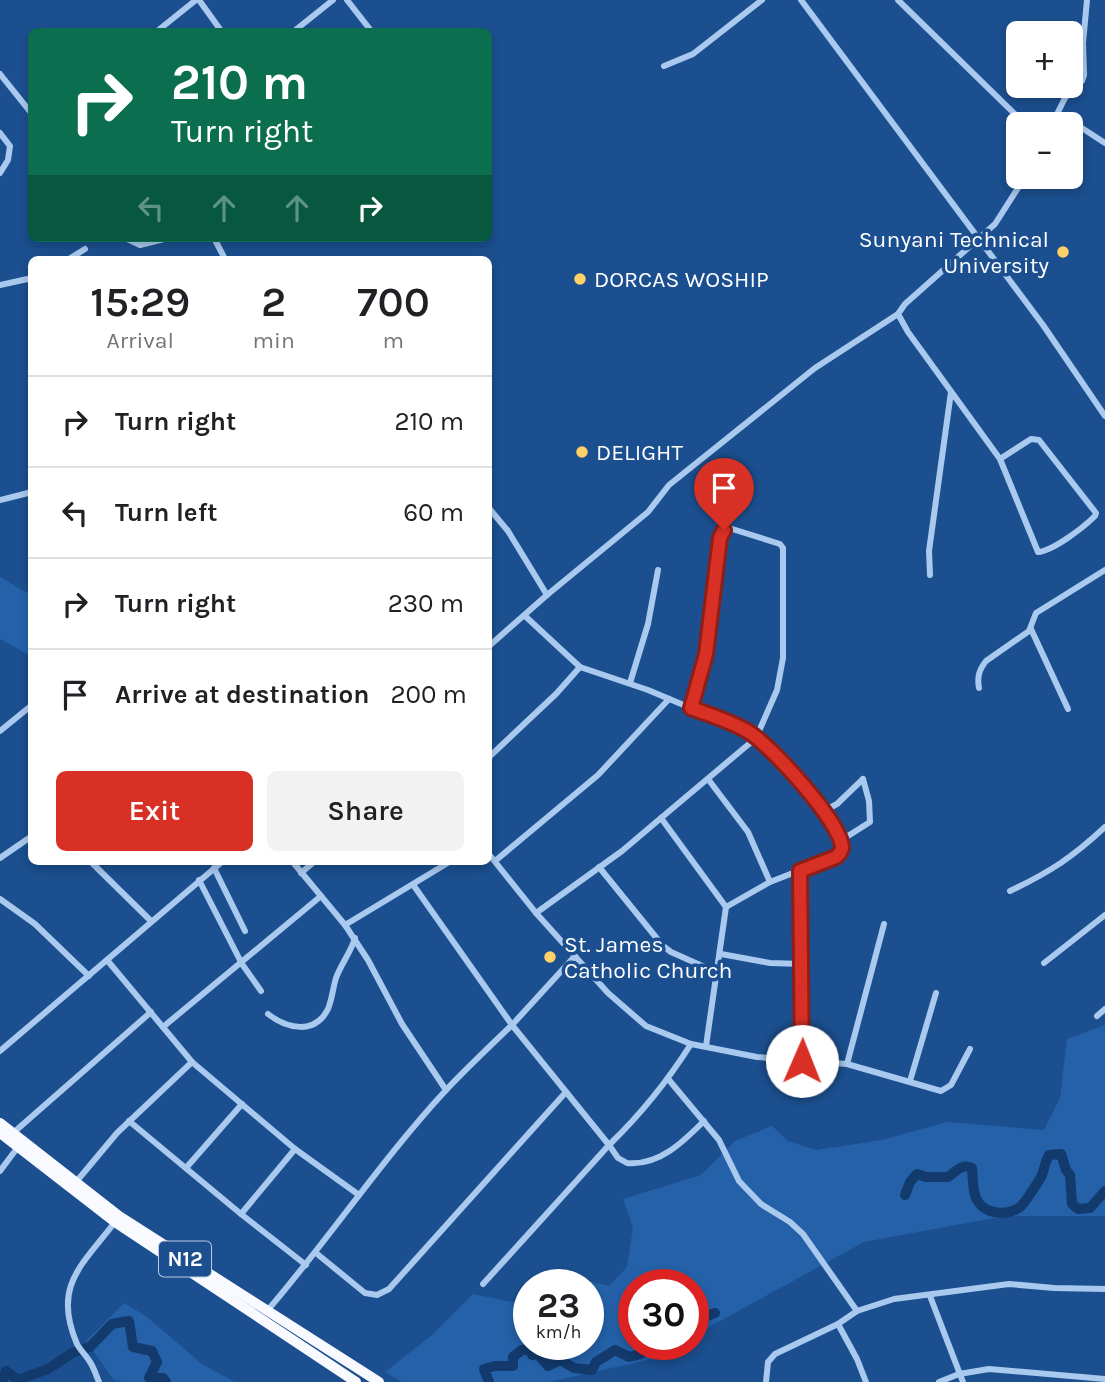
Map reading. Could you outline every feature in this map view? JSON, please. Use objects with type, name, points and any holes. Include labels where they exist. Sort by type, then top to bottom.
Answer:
[{"type":"highway","name":"N12","points":[[0,1123],[119,1216],[356,1382]]},
{"type":"highway","name":"N12","points":[[0,1133],[115,1222],[264,1315],[379,1382]]},
{"type":"street","points":[[161,28],[197,0],[219,28]]},
{"type":"street","points":[[299,28],[333,0]]},
{"type":"street","points":[[347,0],[369,28]]},
{"type":"street","points":[[664,66],[692,54],[762,0]]},
{"type":"street","points":[[801,0],[1043,325],[1105,416]]},
{"type":"street","points":[[898,0],[1013,112]]},
{"type":"street","points":[[1058,112],[1065,98],[1084,75],[1083,43],[1087,0]]},
{"type":"street","points":[[0,74],[28,109]]},
{"type":"street","points":[[1083,129],[1105,143]]},
{"type":"street","points":[[0,133],[10,146],[8,160],[0,173]]},
{"type":"street","points":[[492,643],[648,512],[669,485],[815,368],[898,314],[905,304],[995,224],[1017,189]]},
{"type":"street","points":[[134,242],[140,245],[152,242]]},
{"type":"street","points":[[74,256],[85,249]]},
{"type":"street","points":[[0,285],[28,279]]},
{"type":"street","points":[[898,314],[908,332],[1000,459],[1038,552],[1056,545],[1095,516],[1096,513],[1040,440],[1031,439],[1000,459]]},
{"type":"street","points":[[930,575],[929,551],[951,392]]},
{"type":"street","points":[[0,500],[28,493]]},
{"type":"street","points":[[492,512],[508,531],[547,595]]},
{"type":"street","points":[[536,913],[661,818],[755,738],[777,690],[783,658],[783,548],[780,544],[729,528],[722,533],[706,654],[691,708]]},
{"type":"street","points":[[630,683],[649,624],[658,570]]},
{"type":"street","points":[[979,688],[978,674],[986,661],[1022,637],[1031,628],[1036,612],[1105,571]]},
{"type":"street","points":[[525,616],[580,667],[630,683],[747,731],[775,755],[824,811],[840,841],[842,849],[836,857],[771,882],[726,907]]},
{"type":"street","points":[[1031,628],[1068,709]]},
{"type":"street","points":[[492,754],[556,694],[580,667]]},
{"type":"street","points":[[495,861],[598,775],[669,699]]},
{"type":"street","points":[[0,731],[28,708]]},
{"type":"street","points":[[708,779],[748,832],[771,882]]},
{"type":"street","points":[[824,811],[837,804],[863,779],[869,801],[870,822],[840,841]]},
{"type":"street","points":[[661,818],[726,907],[706,1046]]},
{"type":"street","points":[[1010,891],[1064,862],[1105,827]]},
{"type":"street","points":[[0,859],[28,839]]},
{"type":"street","points":[[492,857],[536,913],[628,1013],[654,1030],[691,1044],[757,1057],[847,1064],[942,1091],[951,1085],[970,1049]]},
{"type":"street","points":[[94,865],[151,921]]},
{"type":"street","points":[[0,1051],[218,865]]},
{"type":"street","points":[[295,865],[355,938],[402,1024],[446,1090]]},
{"type":"street","points":[[302,873],[311,865]]},
{"type":"street","points":[[345,925],[446,865]]},
{"type":"street","points":[[599,867],[663,946],[718,973]]},
{"type":"street","points":[[214,868],[245,931]]},
{"type":"street","points":[[800,871],[802,1061]]},
{"type":"street","points":[[199,880],[242,964],[261,991]]},
{"type":"street","points":[[414,886],[512,1025],[618,1157],[627,1163],[647,1161],[667,1154],[704,1121]]},
{"type":"street","points":[[163,1027],[321,896]]},
{"type":"street","points":[[0,898],[35,924],[89,975]]},
{"type":"street","points":[[1044,963],[1105,915]]},
{"type":"street","points":[[847,1064],[884,923]]},
{"type":"street","points":[[268,1014],[278,1022],[292,1027],[313,1025],[322,1018],[328,1008],[337,976],[355,938]]},
{"type":"street","points":[[721,954],[770,963],[803,964]]},
{"type":"street","points":[[264,1315],[446,1090],[512,1025],[575,956]]},
{"type":"street","points":[[107,960],[192,1062],[295,1149],[359,1195]]},
{"type":"street","points":[[910,1081],[936,993]]},
{"type":"street","points":[[1097,1016],[1105,1009]]},
{"type":"street","points":[[12,1133],[150,1012]]},
{"type":"street","points":[[483,1284],[609,1145],[634,1122],[669,1080],[691,1044]]},
{"type":"street","points":[[76,1182],[129,1121],[192,1062]]},
{"type":"street","points":[[669,1080],[719,1140],[738,1181],[761,1205],[790,1222],[803,1234],[857,1311]]},
{"type":"street","points":[[316,1253],[365,1293],[377,1295],[389,1289],[566,1092]]},
{"type":"street","points":[[186,1168],[242,1104]]},
{"type":"street","points":[[129,1121],[306,1265]]},
{"type":"street","points":[[0,1171],[18,1147]]},
{"type":"street","points":[[241,1214],[295,1149]]},
{"type":"street","points":[[99,1382],[92,1364],[79,1346],[68,1318],[67,1299],[70,1281],[115,1222]]},
{"type":"street","points":[[766,1382],[768,1362],[775,1354],[838,1324],[857,1311],[894,1299],[1009,1284],[1105,1289]]},
{"type":"street","points":[[930,1296],[963,1382]]},
{"type":"street","points":[[838,1324],[866,1382]]},
{"type":"street","points":[[939,1382],[959,1374],[989,1369],[1105,1378]]},
{"type":"shaded area","points":[[0,577],[28,593],[28,654],[0,639]]},
{"type":"shaded area","points":[[1105,1025],[1105,1216],[1005,1216],[864,1242],[709,1327],[709,1269],[625,1269],[633,1228],[623,1199],[701,1175],[735,1141],[772,1126],[788,1141],[816,1150],[882,1140],[947,1122],[1044,1130],[1060,1098],[1067,1039]]},
{"type":"shaded area","points":[[618,1276],[618,1360],[648,1360],[549,1382],[402,1382],[385,1372],[432,1335],[473,1294],[513,1302],[513,1360],[604,1360],[604,1285],[609,1286]]},
{"type":"shaded area","points":[[124,1303],[146,1316],[202,1364],[235,1382],[114,1380],[86,1341]]},
{"type":"waterway","points":[[905,1195],[910,1182],[917,1174],[926,1177],[948,1177],[959,1169],[968,1167],[972,1168],[974,1193],[981,1205],[991,1211],[1009,1212],[1020,1207],[1028,1197],[1042,1175],[1049,1155],[1061,1154],[1070,1175],[1072,1204],[1078,1209],[1090,1208],[1105,1191]]},
{"type":"waterway","points":[[709,1315],[715,1313]]},
{"type":"waterway","points":[[2,1382],[6,1371],[18,1380],[48,1369],[72,1353],[90,1347],[112,1324],[129,1321],[133,1347],[152,1351],[157,1362],[149,1378],[163,1378],[166,1382]]},
{"type":"waterway","points":[[489,1382],[484,1369],[513,1366],[513,1357],[522,1350],[530,1350],[532,1355],[537,1353],[548,1366],[560,1360],[574,1368],[592,1370],[596,1362],[615,1350],[618,1352]]},
{"type":"place","name":"Sunyani Technical University","points":[[1063,252]]},
{"type":"place","name":"DORCAS WOSHIP","points":[[580,279]]},
{"type":"place","name":"DELIGHT","points":[[582,452]]},
{"type":"place","name":"St. James Catholic Church","points":[[550,957]]},
{"type":"route","points":[[724,530],[720,538],[706,654],[691,708],[747,731],[775,755],[824,811],[835,827],[842,849],[836,857],[800,871],[802,1061]]}]
